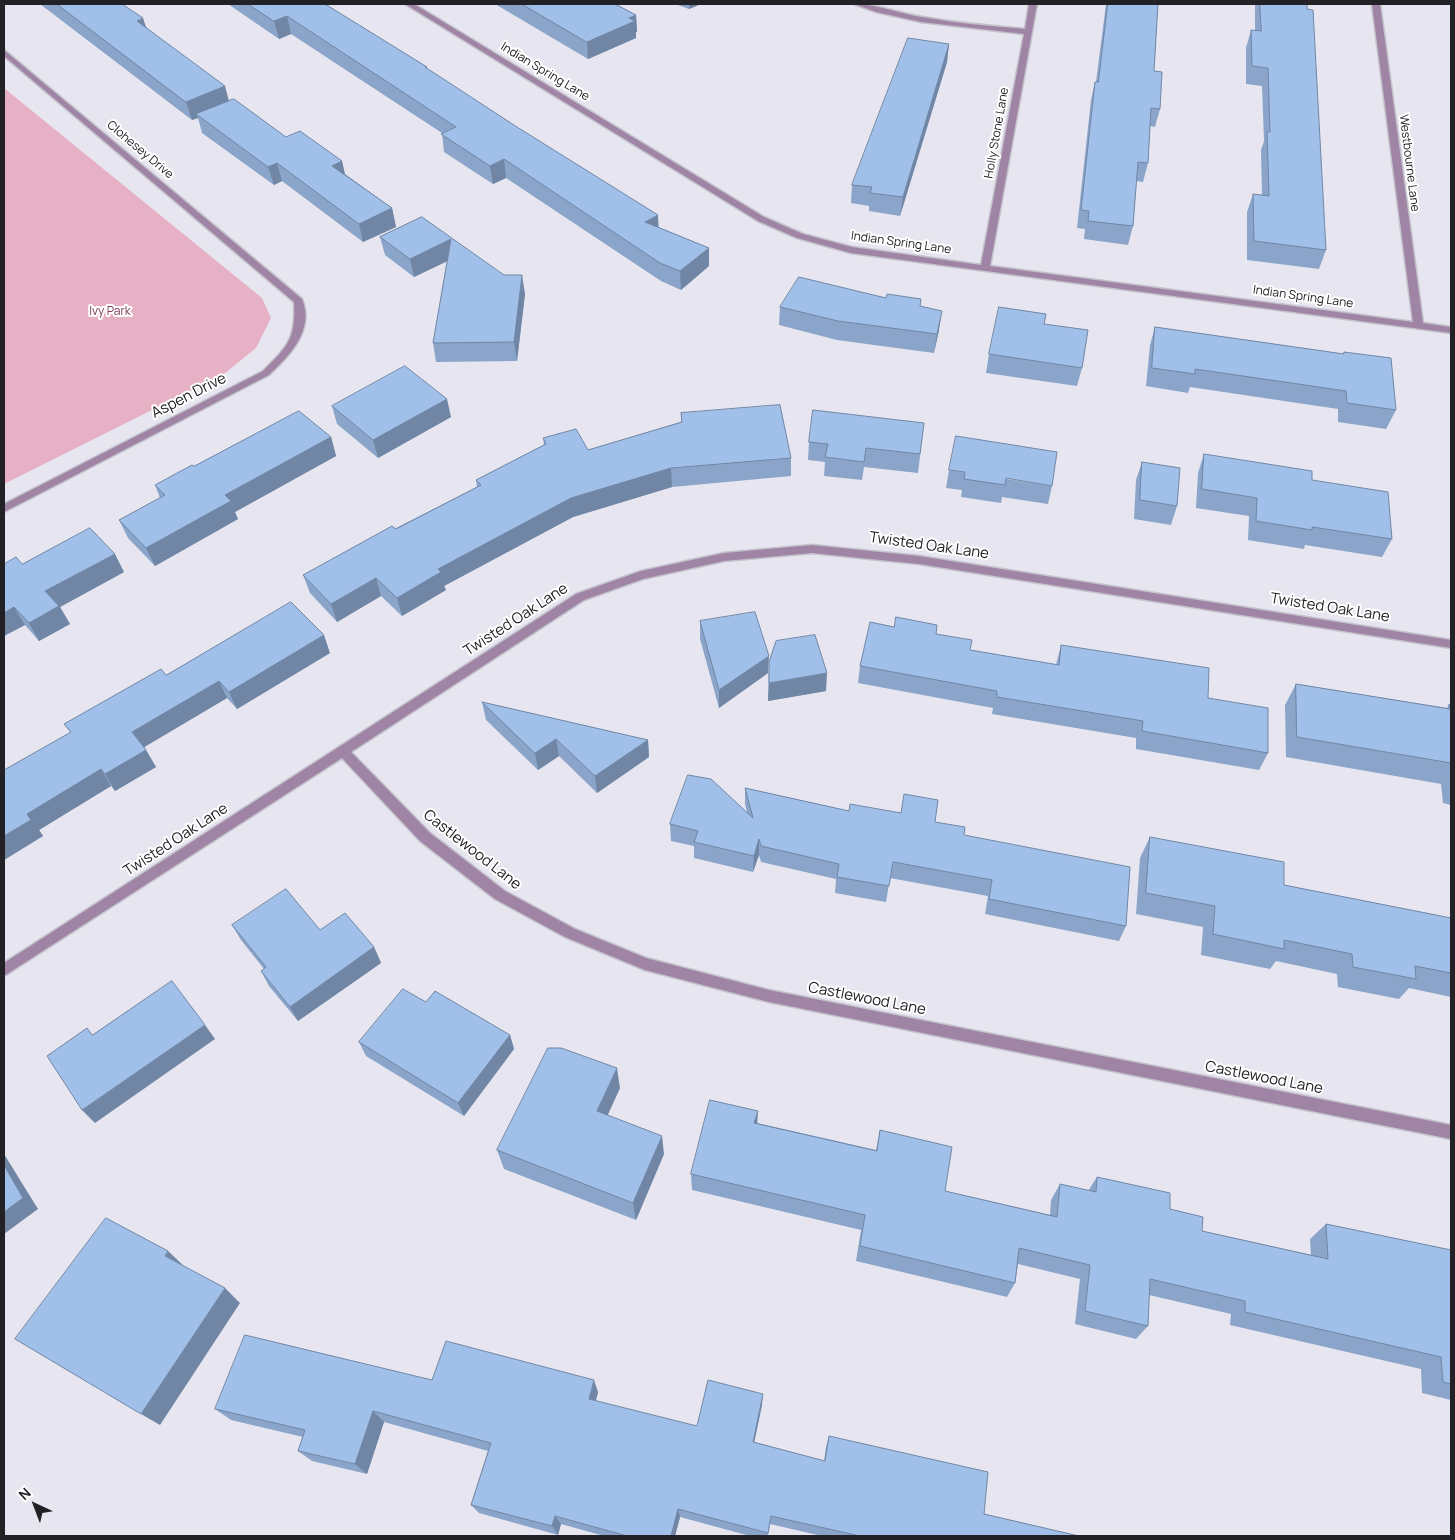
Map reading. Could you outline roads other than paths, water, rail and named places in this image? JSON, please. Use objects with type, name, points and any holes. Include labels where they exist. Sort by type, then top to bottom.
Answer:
[{"type":"street","name":"Indian Spring Lane","points":[[409,4],[761,219],[800,236],[851,250],[1451,330]]},
{"type":"street","points":[[858,4],[883,13],[926,22],[1028,32]]},
{"type":"street","name":"Holly Stone Lane","points":[[985,267],[1033,4]]},
{"type":"street","name":"Westbourne Lane","points":[[1376,4],[1418,325]]},
{"type":"street","name":"Clohesey Drive","points":[[4,52],[260,267]]},
{"type":"street","name":"Aspen Drive","points":[[4,508],[266,373],[289,350],[300,325],[299,301],[260,267]]},
{"type":"street","name":"Twisted Oak Lane","points":[[4,970],[580,597],[642,575],[724,557],[812,549],[920,560],[1451,644]]},
{"type":"street","name":"Castlewood Lane","points":[[342,751],[425,837],[500,896],[570,933],[645,964],[769,996],[1451,1132]]},
{"type":"park label","name":"Ivy Park","points":[[110,312]]}]
